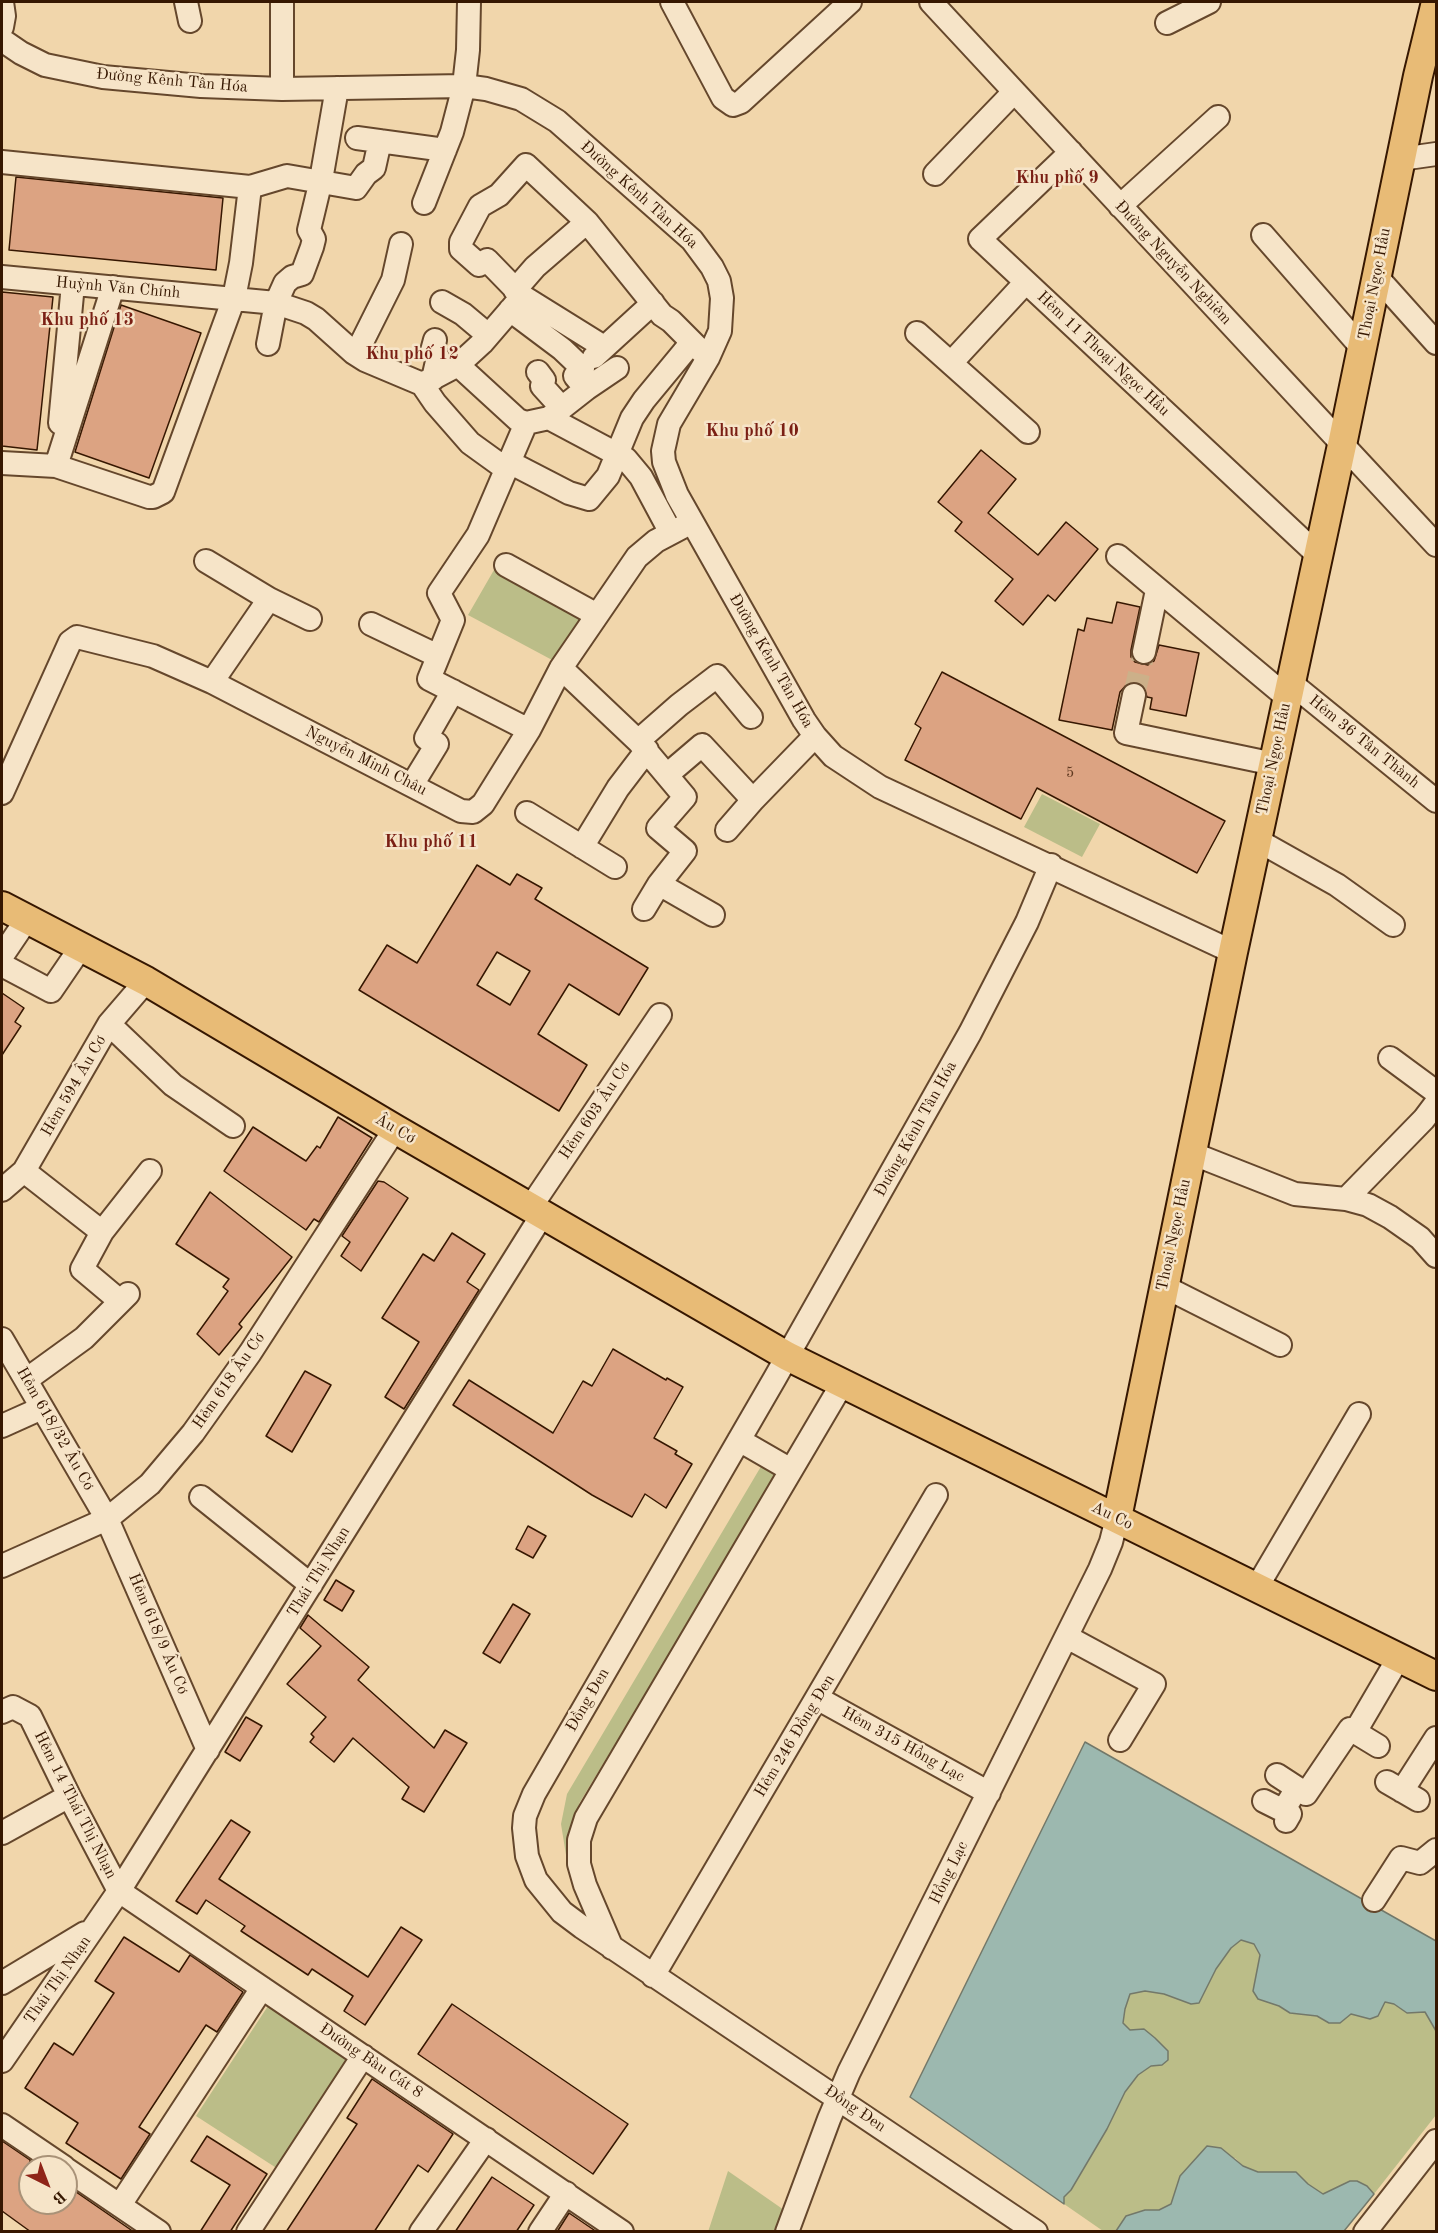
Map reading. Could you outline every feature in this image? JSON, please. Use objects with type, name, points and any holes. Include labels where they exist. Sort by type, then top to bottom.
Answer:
[{"type":"main road","name":"Thoại Ngọc Hầu","points":[[1116,1518],[1376,276],[1434,18]]},
{"type":"main road","name":"Âu Cơ","points":[[2,906],[146,981],[395,1129],[787,1356]]},
{"type":"main road","name":"Au Co","points":[[787,1356],[1437,1676]]},
{"type":"street","points":[[2,2],[4,15],[2,27]]},
{"type":"street","points":[[282,2],[282,89]]},
{"type":"street","points":[[424,203],[457,115],[464,86],[468,50],[469,2]]},
{"type":"street","points":[[672,2],[723,98],[733,105],[741,102],[850,2]]},
{"type":"street","name":"Đường Nguyễn Nghiêm","points":[[931,2],[1437,545]]},
{"type":"street","points":[[1167,23],[1209,2]]},
{"type":"street","name":"Đường Kênh Tân Hóa","points":[[2,40],[45,65],[80,73],[201,86],[282,89],[464,86],[506,94],[521,99],[546,113],[692,240],[712,267],[722,298],[720,331],[700,350],[669,424],[663,451],[672,484],[692,522],[815,736],[833,756],[880,787],[1233,951]]},
{"type":"street","points":[[268,344],[276,303],[285,283],[292,277],[302,274],[312,247],[314,239],[309,230],[321,180],[337,88]]},
{"type":"street","points":[[935,174],[1014,92]]},
{"type":"street","points":[[1120,206],[1218,117]]},
{"type":"street","points":[[357,138],[445,150]]},
{"type":"street","points":[[2,162],[250,187],[287,176],[321,180],[356,188],[366,174],[374,168],[380,141]]},
{"type":"street","name":"Hẻm 11 Thoại Ngọc Hầu","points":[[1071,152],[980,239],[1318,555]]},
{"type":"street","points":[[1401,159],[1437,154]]},
{"type":"street","points":[[435,340],[432,351],[438,357],[427,381],[435,403],[470,443],[507,466],[569,493],[589,499],[608,476],[632,418],[644,400],[700,350],[662,315],[587,222],[526,165],[498,195],[480,206],[461,242],[461,249],[479,265],[486,260],[584,379]]},
{"type":"street","points":[[2,463],[56,466],[149,497],[163,492],[234,298],[241,263],[250,187]]},
{"type":"street","points":[[427,381],[458,365],[488,335],[516,299],[535,267],[587,222]]},
{"type":"street","points":[[1263,235],[1362,348]]},
{"type":"street","points":[[354,353],[361,344],[393,280],[401,244]]},
{"type":"street","points":[[1376,276],[1437,343]]},
{"type":"street","name":"Huỳnh Văn Chính","points":[[2,277],[276,303],[306,313],[316,319],[365,360],[427,381]]},
{"type":"street","points":[[951,363],[1026,282]]},
{"type":"street","points":[[56,466],[73,284]]},
{"type":"street","points":[[56,466],[113,287]]},
{"type":"street","points":[[516,299],[604,347]]},
{"type":"street","points":[[442,302],[463,314],[488,335]]},
{"type":"street","points":[[458,365],[518,420],[526,423],[555,413],[584,379],[604,347],[652,303]]},
{"type":"street","points":[[917,333],[1028,432]]},
{"type":"street","points":[[584,379],[617,368]]},
{"type":"street","points":[[538,372],[544,380],[542,386],[555,413],[619,454],[636,470],[671,533]]},
{"type":"street","points":[[526,423],[478,535],[439,593],[453,620],[429,679],[530,730]]},
{"type":"street","name":"Nguyễn Minh Châu","points":[[2,793],[6,770],[73,639],[82,638],[153,656],[212,682],[461,811],[473,812],[483,804],[530,730],[561,668],[643,551],[692,522]]},
{"type":"street","name":"Hẻm 36 Tân Thành","points":[[1118,556],[1157,590],[1437,801]]},
{"type":"street","points":[[206,561],[269,599],[310,619]]},
{"type":"street","points":[[506,565],[597,615]]},
{"type":"street","points":[[1144,652],[1157,590]]},
{"type":"street","points":[[212,682],[269,599]]},
{"type":"street","points":[[371,624],[438,656]]},
{"type":"street","points":[[561,668],[643,745],[685,797],[658,828],[686,851],[659,884],[645,909]]},
{"type":"street","points":[[582,847],[643,745],[717,676],[751,717]]},
{"type":"street","points":[[412,785],[437,744],[426,738],[453,691]]},
{"type":"street","points":[[1134,695],[1126,733],[1274,764]]},
{"type":"street","points":[[727,830],[815,736]]},
{"type":"street","points":[[668,774],[702,745],[753,800]]},
{"type":"street","points":[[527,813],[615,867]]},
{"type":"street","points":[[1257,840],[1337,885],[1393,925]]},
{"type":"street","name":"Đường Kênh Tân Hóa","points":[[787,1356],[970,1033],[1018,940],[1052,865]]},
{"type":"street","points":[[659,884],[713,915]]},
{"type":"street","points":[[2,957],[27,919]]},
{"type":"street","points":[[2,965],[51,991],[81,947]]},
{"type":"street","name":"Hẻm 594 Âu Cơ","points":[[2,1190],[24,1171],[109,1024],[146,981]]},
{"type":"street","name":"Hẻm 603 Âu Cơ","points":[[536,1211],[660,1015]]},
{"type":"street","points":[[109,1024],[173,1085],[233,1125]]},
{"type":"street","points":[[1390,1058],[1437,1092]]},
{"type":"street","points":[[1346,1199],[1437,1103]]},
{"type":"street","name":"Hẻm 618 Âu Cơ","points":[[2,1566],[108,1519],[150,1484],[193,1433],[250,1353],[395,1129]]},
{"type":"street","points":[[1191,1153],[1295,1194],[1346,1199],[1368,1205],[1390,1216],[1420,1238],[1437,1256]]},
{"type":"street","points":[[24,1171],[102,1232]]},
{"type":"street","points":[[26,1380],[84,1338],[124,1298],[82,1269],[102,1232],[150,1171]]},
{"type":"street","name":"Thái Thị Nhạn","points":[[2,2061],[119,1891],[208,1750],[311,1585],[536,1211]]},
{"type":"street","points":[[1164,1286],[1280,1345]]},
{"type":"street","name":"Hẻm 618/32 Âu Cơ","points":[[2,1339],[108,1519]]},
{"type":"street","name":"Đồng Đen","points":[[787,1356],[534,1794],[525,1816],[527,1856],[536,1880],[562,1911],[612,1948],[1036,2232]]},
{"type":"street","points":[[612,1948],[585,1885],[579,1864],[578,1848],[583,1825],[842,1383]]},
{"type":"street","points":[[2,1426],[42,1408]]},
{"type":"street","points":[[1257,1587],[1359,1414]]},
{"type":"street","points":[[739,1440],[791,1470]]},
{"type":"street","name":"Hẻm 246 Đồng Đen","points":[[653,1976],[936,1496]]},
{"type":"street","points":[[201,1497],[311,1585]]},
{"type":"street","name":"Hồng Lạc","points":[[789,2231],[838,2098],[1104,1560],[1116,1518]]},
{"type":"street","name":"Hẻm 618/9 Âu Cơ","points":[[108,1519],[208,1750]]},
{"type":"street","points":[[1067,1637],[1154,1684],[1120,1740]]},
{"type":"street","points":[[1355,1732],[1399,1657]]},
{"type":"street","name":"Hẻm 315 Hồng Lạc","points":[[817,1698],[988,1793]]},
{"type":"street","name":"Hẻm 14 Thái Thị Nhạn","points":[[2,1712],[13,1707],[30,1716],[119,1891]]},
{"type":"street","points":[[1277,1775],[1306,1794],[1350,1729],[1378,1746]]},
{"type":"street","points":[[1403,1791],[1437,1738]]},
{"type":"street","points":[[1277,1812],[1297,1788]]},
{"type":"street","points":[[2,1833],[69,1796]]},
{"type":"street","points":[[1374,1900],[1401,1858],[1420,1863],[1437,1851]]},
{"type":"street","name":"Đường Bàu Cát 8","points":[[119,1891],[622,2232]]},
{"type":"street","name":"Thái Thị Nhạn","points":[[2,1983],[93,1929]]},
{"type":"street","points":[[120,2205],[262,1988]]},
{"type":"street","points":[[248,2232],[363,2056]]},
{"type":"street","points":[[2,2125],[46,2155]]},
{"type":"street","points":[[421,2232],[486,2139]]},
{"type":"street","points":[[1365,2232],[1437,2141]]},
{"type":"street","points":[[78,2177],[159,2232]]},
{"type":"street","points":[[540,2232],[566,2193]]},
{"type":"green space","points":[[498,563],[586,613],[554,661],[468,615]]},
{"type":"green space","points":[[1042,794],[1100,824],[1082,857],[1024,827]]},
{"type":"green space","points":[[766,1458],[782,1469],[580,1802],[569,1831],[572,1877],[561,1824],[567,1794]]},
{"type":"green space","points":[[1241,1940],[1254,1944],[1260,1956],[1253,1991],[1258,1999],[1279,2006],[1290,2013],[1317,2016],[1329,2023],[1340,2023],[1351,2014],[1370,2019],[1378,2016],[1385,2002],[1394,2004],[1407,2013],[1425,2012],[1436,2031],[1436,2115],[1374,2194],[1367,2186],[1357,2181],[1350,2181],[1323,2194],[1296,2173],[1258,2172],[1243,2166],[1235,2158],[1180,2176],[1171,2204],[1159,2210],[1145,2210],[1126,2216],[1116,2231],[1103,2231],[1064,2204],[1064,2197],[1071,2190],[1107,2129],[1125,2092],[1138,2075],[1151,2066],[1162,2065],[1123,2023],[1130,1994],[1145,1991],[1164,1994],[1191,2004],[1199,2003],[1216,1969],[1231,1948]]},
{"type":"green space","points":[[268,2006],[350,2059],[278,2169],[196,2116]]},
{"type":"green space","points":[[728,2171],[784,2210],[775,2231],[708,2232]]},
{"type":"water","points":[[1085,1742],[1436,1941],[1436,2031],[1425,2012],[1407,2013],[1394,2004],[1385,2002],[1378,2016],[1370,2019],[1351,2014],[1340,2023],[1329,2023],[1317,2016],[1290,2013],[1279,2006],[1258,1999],[1253,1991],[1260,1955],[1254,1944],[1241,1940],[1231,1948],[1216,1969],[1199,2003],[1191,2004],[1164,1994],[1145,1991],[1130,1994],[1123,2023],[1130,2030],[1144,2029],[1155,2038],[1168,2051],[1168,2060],[1162,2065],[1151,2066],[1138,2075],[1125,2092],[1107,2129],[1071,2190],[1064,2197],[1064,2204],[910,2097]]},
{"type":"water","points":[[1207,2146],[1221,2148],[1243,2166],[1258,2172],[1296,2172],[1323,2194],[1350,2181],[1357,2181],[1367,2186],[1374,2194],[1344,2231],[1116,2231],[1126,2216],[1145,2210],[1159,2210],[1171,2204],[1180,2176]]},
{"type":"building","points":[[16,177],[223,198],[216,270],[9,250]]},
{"type":"building","points":[[2,292],[53,297],[37,450],[2,446]]},
{"type":"building","points":[[121,305],[201,333],[149,478],[75,452]]},
{"type":"building","points":[[981,450],[1016,479],[988,513],[1038,555],[1066,522],[1098,549],[1055,601],[1048,595],[1023,625],[995,601],[1013,579],[955,531],[962,522],[938,502]]},
{"type":"building","points":[[1117,602],[1140,607],[1131,650],[1131,657],[1135,662],[1148,665],[1154,661],[1159,645],[1199,653],[1186,716],[1150,709],[1152,698],[1147,697],[1143,685],[1129,682],[1120,692],[1112,730],[1059,720],[1078,629],[1084,631],[1087,618],[1112,623]]},
{"type":"building","points":[[942,672],[1225,821],[1197,873],[1037,788],[1021,819],[905,760],[921,728],[915,724]]},
{"type":"building","points":[[477,865],[510,885],[517,874],[542,888],[535,899],[648,968],[619,1015],[569,984],[538,1034],[587,1065],[559,1111],[359,990],[387,945],[417,963]],"holes":[[[497,952],[530,971],[510,1005],[477,985]]]},
{"type":"building","points":[[2,993],[24,1008],[15,1022],[21,1026],[2,1055]]},
{"type":"building","points":[[338,1117],[372,1138],[319,1222],[314,1219],[306,1230],[224,1171],[253,1127],[306,1161],[317,1146],[320,1148]]},
{"type":"building","points":[[378,1181],[384,1182],[408,1198],[361,1271],[341,1256],[350,1242],[342,1236]]},
{"type":"building","points":[[210,1192],[292,1257],[239,1324],[242,1327],[219,1355],[197,1334],[228,1291],[223,1287],[229,1279],[176,1244]]},
{"type":"building","points":[[452,1233],[485,1254],[467,1282],[479,1290],[404,1409],[385,1397],[419,1342],[382,1318],[423,1254],[434,1261]]},
{"type":"building","points":[[613,1349],[666,1380],[667,1378],[683,1387],[654,1438],[677,1451],[675,1454],[692,1464],[666,1508],[645,1494],[632,1517],[592,1495],[453,1405],[469,1380],[553,1433],[583,1381],[592,1386]]},
{"type":"building","points":[[305,1371],[331,1385],[292,1452],[266,1436]]},
{"type":"building","points":[[528,1526],[546,1536],[533,1558],[516,1549]]},
{"type":"building","points":[[336,1580],[354,1591],[342,1611],[324,1600]]},
{"type":"building","points":[[513,1604],[530,1614],[500,1663],[483,1653]]},
{"type":"building","points":[[308,1615],[369,1667],[358,1680],[434,1748],[445,1730],[467,1743],[424,1812],[402,1799],[409,1787],[353,1738],[334,1762],[310,1742],[314,1737],[311,1734],[326,1717],[287,1684],[321,1646],[300,1628]]},
{"type":"building","points":[[246,1717],[262,1726],[240,1761],[225,1752]]},
{"type":"building","points":[[231,1820],[250,1832],[219,1879],[368,1977],[401,1927],[422,1940],[365,2025],[344,2011],[353,1996],[312,1969],[308,1975],[241,1931],[245,1926],[206,1900],[197,1914],[176,1901]]},
{"type":"building","points":[[124,1937],[179,1972],[190,1955],[243,1992],[217,2032],[206,2025],[139,2127],[150,2134],[121,2179],[66,2143],[78,2123],[25,2088],[54,2043],[73,2055],[114,1993],[95,1981]]},
{"type":"building","points":[[452,2004],[628,2124],[593,2174],[418,2054]]},
{"type":"building","points":[[372,2079],[453,2134],[428,2172],[418,2165],[374,2232],[286,2232],[357,2124],[347,2118]]},
{"type":"building","points":[[207,2136],[267,2174],[230,2232],[200,2232],[230,2185],[191,2161]]},
{"type":"building","points":[[2,2141],[23,2155],[18,2155],[18,2215],[78,2215],[78,2193],[134,2232],[31,2232],[2,2211]]},
{"type":"building","points":[[492,2177],[534,2205],[516,2232],[455,2232]]},
{"type":"building","points":[[569,2213],[597,2232],[557,2232]]},
{"type":"tunnel","points":[[1134,695],[1144,652]]},
{"type":"district","name":"Khu phố 9","points":[[1057,178]]},
{"type":"district","name":"Khu phố 13","points":[[87,320]]},
{"type":"district","name":"Khu phố 12","points":[[412,354]]},
{"type":"district","name":"Khu phố 10","points":[[752,431]]},
{"type":"district","name":"Khu phố 11","points":[[431,842]]}]
